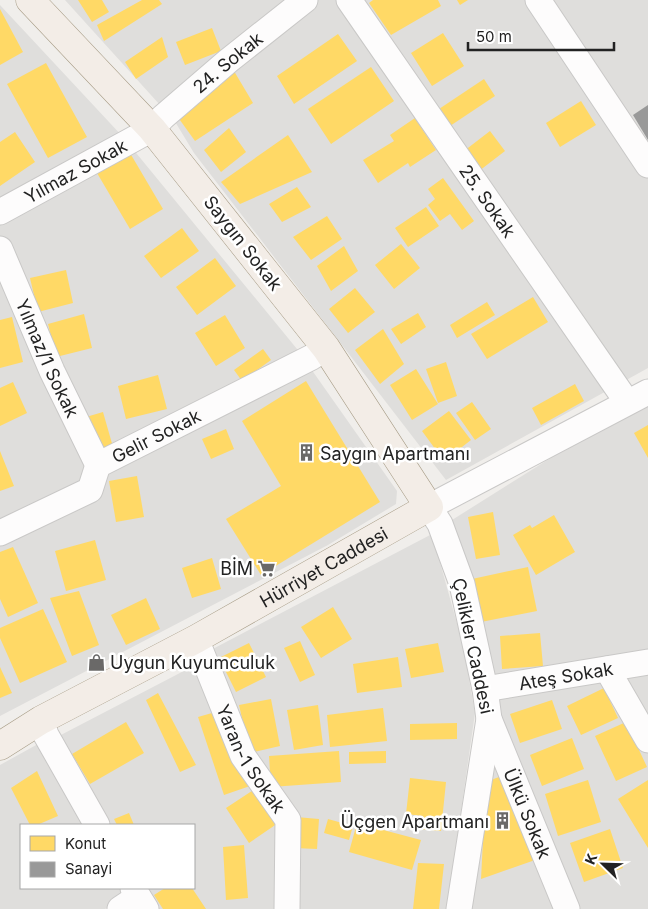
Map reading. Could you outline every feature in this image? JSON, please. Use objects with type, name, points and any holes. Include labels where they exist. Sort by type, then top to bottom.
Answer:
[{"type":"main road","name":"Saygın Sokak","points":[[30,0],[152,129],[326,348],[429,507]]},
{"type":"main road","name":"Hürriyet Caddesi","points":[[0,746],[41,720],[196,639],[429,507]]},
{"type":"street","name":"24. Sokak","points":[[152,129],[163,116],[221,67],[305,0]]},
{"type":"street","name":"25. Sokak","points":[[349,0],[637,397]]},
{"type":"street","points":[[538,0],[648,165]]},
{"type":"street","name":"Yılmaz Sokak","points":[[0,212],[152,129]]},
{"type":"street","name":"Yılmaz/1 Sokak","points":[[0,249],[52,371],[98,464]]},
{"type":"street","name":"Gelir Sokak","points":[[0,533],[90,490],[98,464],[312,357],[326,348]]},
{"type":"street","name":"Hürriyet Caddesi","points":[[429,507],[637,397]]},
{"type":"street","name":"Çelikler Caddesi","points":[[429,507],[440,524],[462,584],[485,689],[489,719],[459,909]]},
{"type":"street","name":"Yaran-1 Sokak","points":[[196,639],[243,756],[288,820],[287,909]]},
{"type":"street","name":"Ateş Sokak","points":[[485,689],[648,662]]},
{"type":"street","points":[[607,669],[648,740]]},
{"type":"street","name":"Ülkü Sokak","points":[[489,719],[567,909]]},
{"type":"street","points":[[41,720],[46,735],[97,824]]},
{"type":"shaded area","points":[[65,0],[289,0],[160,105]]},
{"type":"shaded area","points":[[312,0],[648,0],[648,368],[446,480],[194,153],[171,115]]},
{"type":"shaded area","points":[[0,5],[123,137],[297,349],[397,491],[396,504],[328,545],[0,716]]},
{"type":"shaded area","points":[[648,397],[648,661],[488,687],[452,520]]},
{"type":"shaded area","points":[[432,534],[463,645],[475,713],[447,909],[291,909],[292,819],[246,755],[207,652]]},
{"type":"shaded area","points":[[201,662],[286,820],[280,909],[156,909],[143,889],[195,889],[195,824],[106,824],[57,737]]},
{"type":"shaded area","points":[[648,662],[648,909],[569,909],[487,691]]},
{"type":"shaded area","points":[[38,744],[86,824],[20,824],[20,889],[126,889],[128,894],[105,909],[0,909],[0,765]]},
{"type":"shaded area","points":[[501,764],[562,909],[466,909],[488,768]]},
{"type":"building: Konut","points":[[78,0],[102,0],[109,12],[92,22]]},
{"type":"building: Konut","points":[[142,0],[159,0],[162,4],[104,41],[97,25]]},
{"type":"building: Konut","points":[[373,0],[438,0],[441,6],[391,35],[369,3]]},
{"type":"building: Konut","points":[[457,0],[468,0],[460,5]]},
{"type":"building: Konut","points":[[0,9],[23,52],[0,65]]},
{"type":"building: Konut","points":[[212,28],[221,51],[185,65],[176,42]]},
{"type":"building: Konut","points":[[443,33],[464,66],[432,86],[411,53]]},
{"type":"building: Konut","points":[[338,34],[357,61],[294,104],[277,76]]},
{"type":"building: Konut","points":[[162,37],[168,57],[136,79],[125,62]]},
{"type":"building: Konut","points":[[228,61],[253,103],[195,141],[172,109]]},
{"type":"building: Konut","points":[[46,63],[87,137],[48,158],[7,84]]},
{"type":"building: Konut","points":[[371,67],[394,101],[331,144],[308,109]]},
{"type":"building: Konut","points":[[484,79],[495,96],[450,126],[439,109]]},
{"type":"building: Konut","points":[[581,101],[596,125],[560,147],[546,123]]},
{"type":"building: Konut","points":[[415,118],[436,150],[410,167],[408,163],[378,183],[363,160],[394,141],[390,135]]},
{"type":"building: Konut","points":[[229,128],[246,152],[221,172],[204,150]]},
{"type":"building: Konut","points":[[490,131],[505,151],[479,171],[464,151]]},
{"type":"building: Konut","points":[[15,132],[35,162],[0,186],[0,142]]},
{"type":"building: Konut","points":[[288,135],[312,172],[240,204],[221,182]]},
{"type":"building: Konut","points":[[130,153],[163,209],[130,229],[97,173]]},
{"type":"building: Konut","points":[[443,178],[474,221],[462,230],[450,214],[440,221],[428,205],[435,199],[428,189]]},
{"type":"building: Konut","points":[[297,187],[311,207],[282,222],[269,204]]},
{"type":"building: Konut","points":[[426,207],[439,226],[408,247],[395,228]]},
{"type":"building: Konut","points":[[327,216],[342,239],[311,260],[293,237]]},
{"type":"building: Konut","points":[[182,228],[199,251],[161,278],[144,256]]},
{"type":"building: Konut","points":[[401,244],[420,268],[394,289],[375,265]]},
{"type":"building: Konut","points":[[344,246],[358,271],[331,291],[317,266]]},
{"type":"building: Konut","points":[[215,258],[236,286],[197,315],[176,287]]},
{"type":"building: Konut","points":[[66,270],[73,303],[38,312],[30,278]]},
{"type":"building: Konut","points":[[355,288],[375,312],[348,333],[329,309]]},
{"type":"building: Konut","points":[[533,297],[548,322],[487,359],[471,334]]},
{"type":"building: Konut","points":[[487,302],[495,315],[457,338],[450,325]]},
{"type":"building: Konut","points":[[418,313],[426,327],[401,344],[391,329]]},
{"type":"building: Konut","points":[[84,314],[92,348],[56,357],[48,324]]},
{"type":"building: Konut","points":[[225,315],[245,348],[216,366],[195,333]]},
{"type":"building: Konut","points":[[12,317],[23,362],[0,368],[0,320]]},
{"type":"building: Konut","points":[[383,329],[404,364],[380,384],[355,350]]},
{"type":"building: Konut","points":[[263,349],[271,360],[242,381],[234,370]]},
{"type":"building: Konut","points":[[446,362],[457,396],[438,403],[426,369]]},
{"type":"building: Konut","points":[[416,369],[438,404],[412,420],[390,385]]},
{"type":"building: Konut","points":[[158,375],[167,409],[126,419],[118,386]]},
{"type":"building: Konut","name":"Saygın Apartmanı","points":[[306,381],[380,502],[261,575],[226,519],[281,486],[242,421]]},
{"type":"building: Konut","points":[[13,382],[27,413],[0,426],[0,388]]},
{"type":"building: Konut","points":[[575,384],[584,401],[541,425],[532,408]]},
{"type":"building: Konut","points":[[472,402],[491,429],[475,440],[456,413]]},
{"type":"building: Konut","points":[[449,411],[471,440],[444,461],[422,431]]},
{"type":"building: Konut","points":[[103,412],[113,447],[95,452],[86,417]]},
{"type":"building: Konut","points":[[648,425],[648,458],[634,433]]},
{"type":"building: Konut","points":[[226,429],[234,449],[211,459],[202,439]]},
{"type":"building: Konut","points":[[0,451],[14,486],[0,491]]},
{"type":"building: Konut","points":[[137,476],[144,517],[116,522],[109,481]]},
{"type":"building: Konut","points":[[493,512],[500,555],[476,559],[468,517]]},
{"type":"building: Konut","points":[[554,515],[575,552],[536,575],[513,535],[530,525],[532,528]]},
{"type":"building: Konut","points":[[95,540],[106,580],[66,591],[55,551]]},
{"type":"building: Konut","points":[[13,547],[38,603],[8,617],[0,599],[0,552]]},
{"type":"building: Konut","points":[[212,558],[221,589],[192,598],[182,568]]},
{"type":"building: Konut","points":[[528,567],[537,611],[481,622],[472,579]]},
{"type":"building: Konut","points":[[79,591],[99,645],[72,656],[50,598]]},
{"type":"building: Konut","points":[[146,598],[160,629],[126,645],[111,615]]},
{"type":"building: Konut","points":[[333,607],[352,639],[321,658],[301,627]]},
{"type":"building: Konut","points":[[43,609],[67,662],[20,683],[0,638],[0,628]]},
{"type":"building: Konut","points":[[540,633],[543,666],[502,669],[500,636]]},
{"type":"building: Konut","points":[[300,641],[315,675],[300,682],[284,648]]},
{"type":"building: Konut","points":[[249,643],[266,677],[236,692],[219,658]]},
{"type":"building: Konut","points":[[438,643],[444,672],[411,678],[405,649]]},
{"type":"building: Konut","points":[[398,657],[402,687],[357,693],[353,664]]},
{"type":"building: Konut","points":[[0,667],[12,693],[0,698]]},
{"type":"building: Konut","points":[[604,688],[618,718],[581,735],[567,706]]},
{"type":"building: Konut","points":[[158,693],[196,765],[180,772],[146,700]]},
{"type":"building: Konut","points":[[271,699],[280,746],[250,753],[239,705]]},
{"type":"building: Konut","points":[[552,700],[562,729],[520,743],[510,714]]},
{"type":"building: Konut","points":[[318,705],[323,745],[294,750],[287,710]]},
{"type":"building: Konut","points":[[383,708],[387,741],[330,747],[327,715]]},
{"type":"building: Konut","points":[[219,711],[250,786],[224,795],[198,717]]},
{"type":"building: Konut","points":[[126,722],[144,753],[90,784],[72,754]]},
{"type":"building: Konut","points":[[626,722],[647,767],[616,781],[595,736]]},
{"type":"building: Konut","points":[[457,723],[457,739],[410,740],[410,724]]},
{"type":"building: Konut","points":[[572,738],[584,769],[542,786],[530,755]]},
{"type":"building: Konut","points":[[339,751],[341,782],[271,787],[269,756]]},
{"type":"building: Konut","points":[[386,751],[386,763],[349,764],[349,752]]},
{"type":"building: Konut","points":[[37,771],[58,816],[39,824],[29,824],[11,788]]},
{"type":"building: Konut","name":"Üçgen Apartmanı","points":[[504,775],[538,859],[481,879],[486,782]]},
{"type":"building: Konut","points":[[410,778],[446,782],[441,831],[421,829],[423,816],[406,814]]},
{"type":"building: Konut","points":[[588,780],[601,822],[558,836],[545,794]]},
{"type":"building: Konut","points":[[648,780],[648,848],[618,799]]},
{"type":"building: Konut","points":[[261,785],[284,819],[249,843],[226,808]]},
{"type":"building: Konut","points":[[129,813],[134,824],[116,824],[114,819]]},
{"type":"building: Konut","points":[[296,817],[319,819],[317,849],[294,848]]},
{"type":"building: Konut","points":[[328,819],[353,826],[349,840],[324,833]]},
{"type":"building: Konut","points":[[357,823],[421,840],[412,870],[349,852]]},
{"type":"building: Konut","points":[[610,829],[623,868],[584,882],[570,843]]},
{"type":"building: Konut","points":[[244,845],[248,898],[226,900],[223,847]]},
{"type":"building: Konut","points":[[418,863],[444,864],[439,909],[413,909]]},
{"type":"building: Konut","points":[[163,889],[193,889],[206,909],[163,909],[154,895]]},
{"type":"building: Sanayi","points":[[648,105],[648,140],[633,115]]},
{"type":"place","name":"Saygın Apartmanı","points":[[306,453]]},
{"type":"place","name":"BİM","points":[[267,568]]},
{"type":"place","name":"Uygun Kuyumculuk","points":[[96,662]]},
{"type":"place","name":"Üçgen Apartmanı","points":[[503,821]]}]
